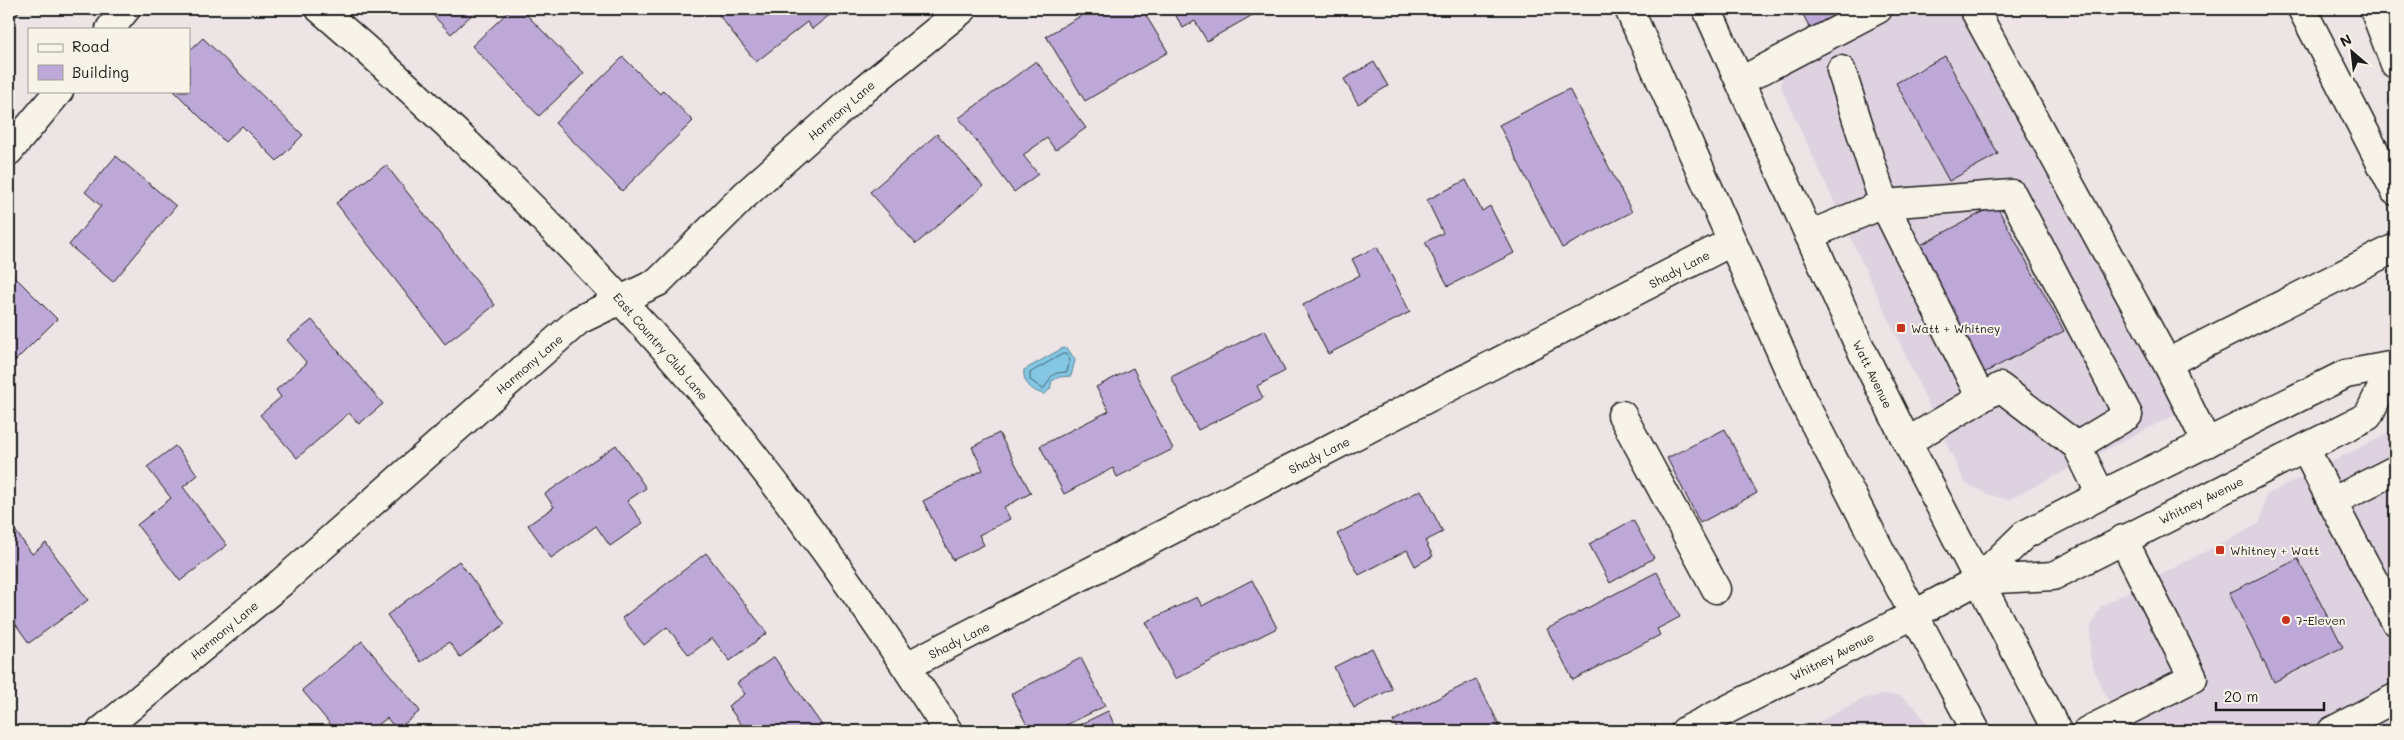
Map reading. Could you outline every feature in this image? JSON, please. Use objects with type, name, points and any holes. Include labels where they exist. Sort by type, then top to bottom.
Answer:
[{"type":"street","points":[[111,28],[126,9]]},
{"type":"street","name":"East Country Club Lane","points":[[320,9],[383,63],[501,174],[621,300],[728,423],[821,544],[907,666],[948,731]]},
{"type":"street","name":"Harmony Lane","points":[[101,731],[282,582],[579,320],[658,282],[746,194],[854,97],[963,9]]},
{"type":"street","points":[[1629,9],[1802,399],[1976,731]]},
{"type":"street","name":"Watt Avenue","points":[[1707,9],[1857,341],[1907,442],[2057,731]]},
{"type":"street","points":[[1741,81],[1878,9]]},
{"type":"street","points":[[1974,9],[2167,363],[2207,443]]},
{"type":"street","points":[[2302,9],[2395,192]]},
{"type":"street","points":[[2374,9],[2395,64]]},
{"type":"street","points":[[1841,70],[1884,204],[1981,398]]},
{"type":"street","points":[[9,152],[58,92]]},
{"type":"street","points":[[1809,235],[1884,204],[2012,194],[2128,415],[2077,446]]},
{"type":"street","name":"Shady Lane","points":[[907,666],[1731,242]]},
{"type":"street","points":[[2167,363],[2395,248]]},
{"type":"street","name":"Whitney Avenue","points":[[1978,580],[2053,576],[2123,538],[2368,416],[2394,369]]},
{"type":"street","name":"Whitney Avenue","points":[[1686,731],[1978,580],[2024,535],[2101,495],[2346,374],[2394,369]]},
{"type":"street","points":[[1907,442],[2000,387],[2077,446],[2101,495]]},
{"type":"street","points":[[1622,415],[1716,589]]},
{"type":"street","points":[[2305,448],[2395,621]]},
{"type":"street","points":[[2332,502],[2395,470]]},
{"type":"street","points":[[2088,731],[2193,678],[2123,538]]},
{"type":"street","points":[[2332,731],[2395,698]]},
{"type":"shaded area","points":[[1900,9],[1967,9],[2180,412],[2008,500],[1988,494],[1965,483],[1781,88],[1782,73],[1794,61]]},
{"type":"shaded area","points":[[2395,430],[2395,731],[2124,731],[2098,680],[2090,657],[2091,626],[2101,606],[2260,523],[2266,495]]},
{"type":"shaded area","points":[[1886,694],[1900,696],[1914,706],[1932,731],[1800,731],[1863,699]]},
{"type":"water","points":[[1063,348],[1068,349],[1075,360],[1071,376],[1059,377],[1052,381],[1050,389],[1045,394],[1033,389],[1025,379],[1024,370]]},
{"type":"building","points":[[9,9],[21,9],[9,24]]},
{"type":"building","points":[[427,9],[478,9],[451,34]]},
{"type":"building","points":[[511,9],[521,9],[584,73],[539,116],[472,46]]},
{"type":"building","points":[[714,9],[837,9],[812,29],[807,22],[756,62]]},
{"type":"building","points":[[1093,9],[1142,9],[1168,52],[1085,101],[1046,36]]},
{"type":"building","points":[[1172,9],[1263,9],[1207,41],[1195,21],[1183,28]]},
{"type":"building","points":[[1800,9],[1847,9],[1810,28]]},
{"type":"building","points":[[203,38],[303,135],[277,161],[242,126],[225,142],[175,92],[190,92],[190,50]]},
{"type":"building","points":[[1945,56],[1998,154],[1949,181],[1896,83]]},
{"type":"building","points":[[623,57],[660,94],[663,90],[693,121],[622,191],[555,123]]},
{"type":"building","points":[[1036,61],[1086,128],[1055,150],[1047,138],[1023,155],[1038,174],[1014,192],[959,118]]},
{"type":"building","points":[[1374,62],[1388,86],[1358,104],[1344,79]]},
{"type":"building","points":[[1569,89],[1632,212],[1562,248],[1499,125]]},
{"type":"building","points":[[937,134],[983,186],[916,244],[870,192]]},
{"type":"building","points":[[116,156],[176,206],[113,282],[69,245],[101,206],[85,192]]},
{"type":"building","points":[[386,165],[495,305],[445,344],[336,203]]},
{"type":"building","points":[[1466,180],[1482,211],[1490,206],[1514,253],[1448,286],[1425,242],[1443,233],[1427,200]]},
{"type":"building","points":[[1996,205],[2064,331],[1982,374],[1915,248]]},
{"type":"building","points":[[1377,247],[1410,312],[1328,354],[1303,305],[1360,275],[1352,259]]},
{"type":"building","points":[[9,271],[57,319],[9,367]]},
{"type":"building","points":[[312,320],[383,404],[359,424],[349,413],[297,458],[260,415],[281,397],[276,390],[307,363],[287,340]]},
{"type":"building","points":[[1265,330],[1285,371],[1257,386],[1263,398],[1198,430],[1171,377]]},
{"type":"building","points":[[1133,368],[1173,449],[1117,477],[1113,468],[1064,494],[1040,446],[1109,411],[1096,387]]},
{"type":"building","points":[[1725,429],[1757,493],[1700,523],[1667,458]]},
{"type":"building","points":[[999,433],[1031,493],[1004,507],[1010,519],[979,535],[984,545],[953,560],[923,501],[983,470],[972,447]]},
{"type":"building","points":[[616,445],[646,488],[627,501],[643,523],[610,546],[596,526],[551,558],[528,525],[554,507],[545,494]]},
{"type":"building","points":[[175,446],[198,475],[183,487],[227,545],[180,581],[137,525],[171,498],[147,467]]},
{"type":"building","points":[[1421,490],[1443,532],[1425,541],[1433,556],[1415,566],[1407,550],[1359,575],[1337,534]]},
{"type":"building","points":[[1633,520],[1654,558],[1610,583],[1589,544]]},
{"type":"building","points":[[9,522],[32,554],[46,543],[88,600],[29,643],[9,615]]},
{"type":"building","points":[[706,553],[767,633],[730,661],[712,638],[689,655],[667,627],[644,645],[622,618]]},
{"type":"building","name":"7-Eleven","points":[[2298,559],[2343,647],[2274,682],[2229,593]]},
{"type":"building","points":[[459,561],[505,624],[460,657],[449,642],[421,662],[387,615]]},
{"type":"building","points":[[1657,572],[1680,617],[1657,629],[1660,635],[1573,680],[1547,629]]},
{"type":"building","points":[[1252,580],[1277,628],[1175,679],[1146,622],[1197,597],[1202,606]]},
{"type":"building","points":[[362,641],[420,711],[397,730],[387,718],[370,731],[336,731],[302,690]]},
{"type":"building","points":[[1372,648],[1392,689],[1354,708],[1334,667]]},
{"type":"building","points":[[774,657],[826,731],[746,731],[728,706],[745,694],[737,683]]},
{"type":"building","points":[[1081,658],[1105,706],[1054,731],[1030,731],[1011,694]]},
{"type":"building","points":[[1476,679],[1500,726],[1489,731],[1398,731],[1393,721]]},
{"type":"building","points":[[1108,711],[1117,731],[1067,731]]},
{"type":"place","name":"Watt + Whitney","points":[[1901,328]]},
{"type":"place","name":"Whitney + Watt","points":[[2220,550]]},
{"type":"place","name":"7-Eleven","points":[[2286,620]]}]
